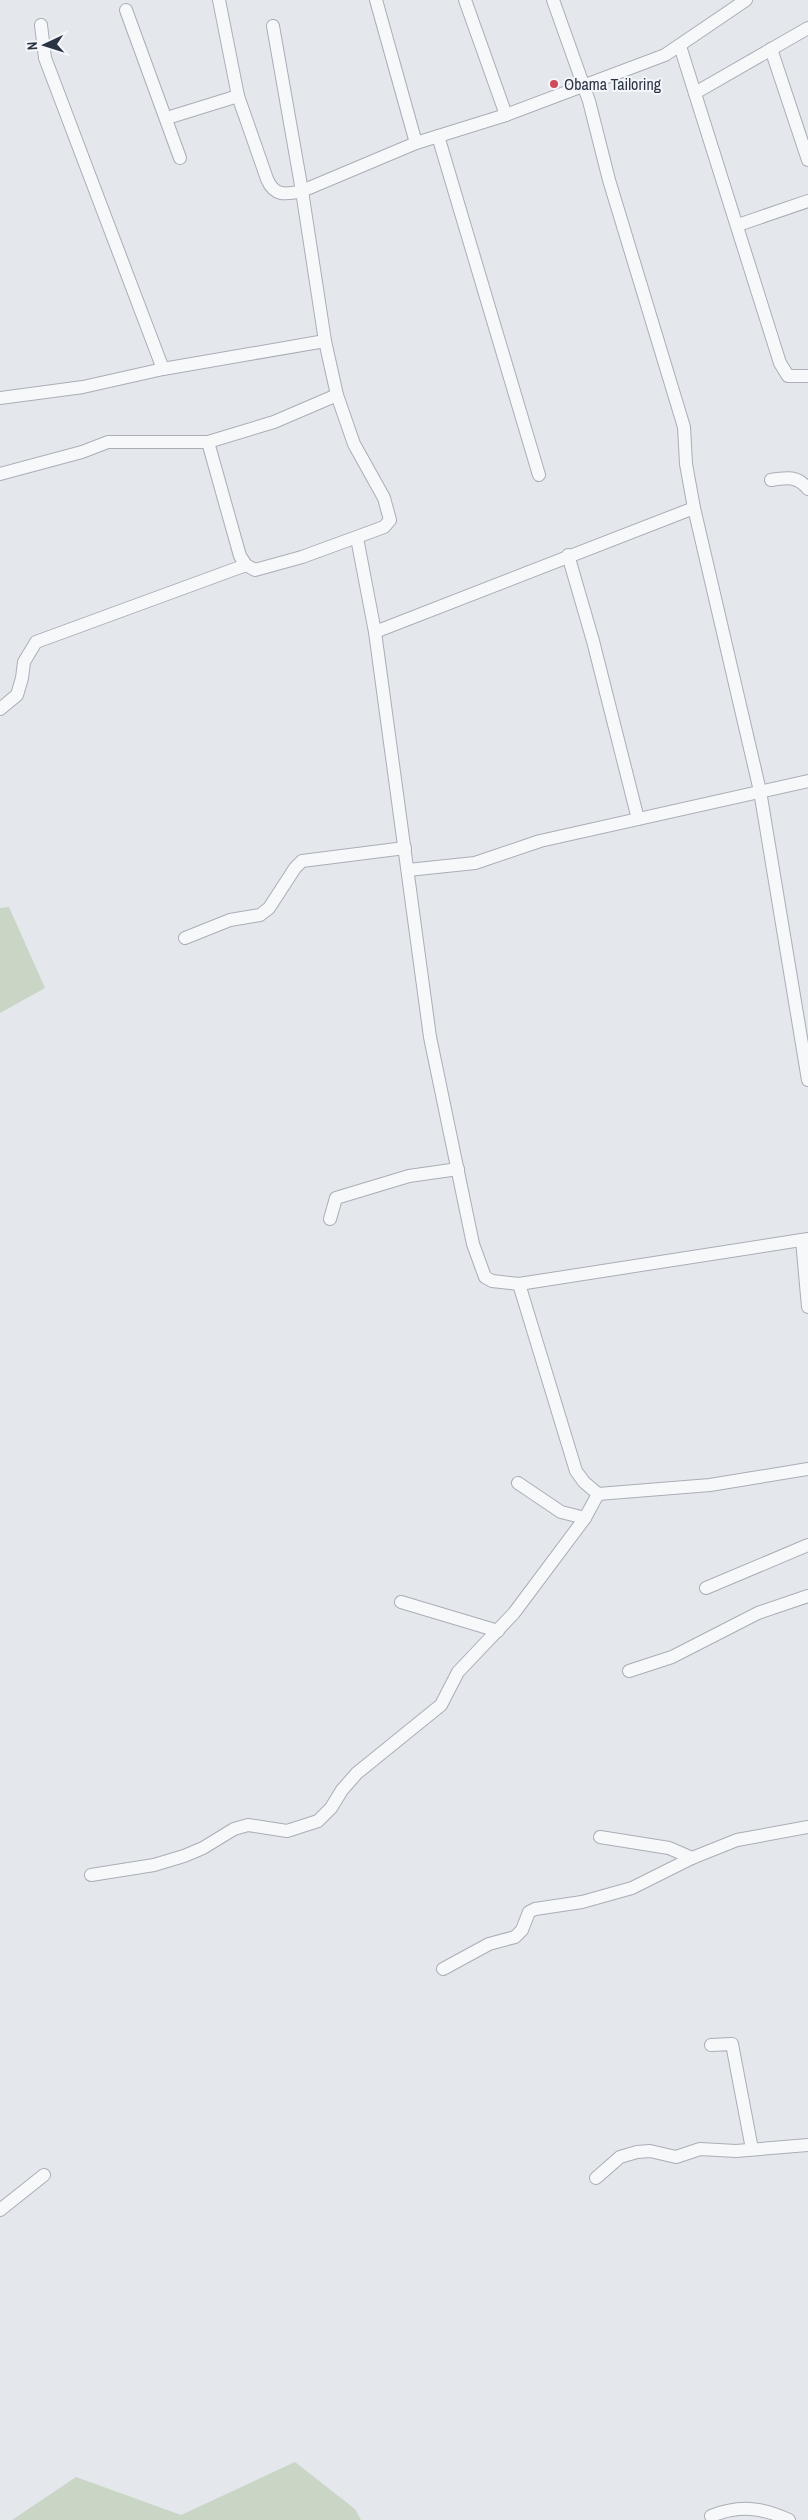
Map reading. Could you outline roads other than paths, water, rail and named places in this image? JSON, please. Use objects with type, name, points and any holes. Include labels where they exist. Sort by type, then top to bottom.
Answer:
[{"type":"street","points":[[219,0],[238,96],[271,188],[279,194],[302,191],[416,143],[506,115],[666,55],[746,0]]},
{"type":"street","points":[[376,0],[416,143]]},
{"type":"street","points":[[465,0],[506,115]]},
{"type":"street","points":[[553,0],[584,87],[609,180],[684,426],[686,464],[694,508],[760,791],[808,1080]]},
{"type":"street","points":[[126,10],[180,158]]},
{"type":"street","points":[[41,25],[45,58],[163,370]]},
{"type":"street","points":[[208,442],[236,544],[246,565],[255,570],[268,568],[357,538],[384,527],[390,520],[384,498],[354,444],[337,395],[325,341],[302,191],[273,26]]},
{"type":"street","points":[[695,93],[808,28]]},
{"type":"street","points":[[680,46],[780,363],[788,376],[808,376]]},
{"type":"street","points":[[771,49],[808,160]]},
{"type":"street","points":[[166,118],[238,96]]},
{"type":"street","points":[[438,136],[539,475]]},
{"type":"street","points":[[738,225],[808,201]]},
{"type":"street","points":[[0,398],[83,387],[163,370],[325,341]]},
{"type":"street","points":[[0,474],[88,451],[108,442],[208,442],[274,422],[337,395]]},
{"type":"street","points":[[771,480],[789,477],[800,480],[808,490]]},
{"type":"street","points":[[375,632],[568,555],[694,508]]},
{"type":"street","points":[[357,538],[375,632],[408,870],[416,946],[430,1037],[475,1250],[484,1277],[492,1281],[519,1284],[805,1240],[808,1307]]},
{"type":"street","points":[[568,555],[593,641],[638,819]]},
{"type":"street","points":[[0,709],[17,695],[24,662],[36,642],[246,565]]},
{"type":"street","points":[[408,870],[476,863],[540,841],[808,781]]},
{"type":"street","points":[[185,938],[230,920],[260,915],[269,908],[295,868],[302,861],[405,848]]},
{"type":"street","points":[[330,1219],[336,1198],[373,1189],[409,1176],[458,1170]]},
{"type":"street","points":[[519,1284],[576,1471],[584,1482],[598,1494],[710,1485],[808,1469]]},
{"type":"street","points":[[518,1483],[561,1512],[585,1518]]},
{"type":"street","points":[[91,1875],[154,1865],[184,1856],[203,1848],[234,1829],[248,1825],[287,1831],[318,1821],[331,1808],[342,1790],[357,1773],[441,1704],[458,1672],[498,1631],[585,1518],[598,1494]]},
{"type":"street","points":[[706,1588],[808,1544]]},
{"type":"street","points":[[630,1671],[672,1657],[758,1613],[808,1596]]},
{"type":"street","points":[[401,1602],[498,1631]]},
{"type":"street","points":[[443,1969],[489,1944],[515,1937],[522,1930],[529,1912],[535,1909],[582,1902],[632,1888],[692,1858],[737,1840],[808,1827]]},
{"type":"street","points":[[600,1837],[669,1848],[692,1858]]},
{"type":"street","points":[[711,2045],[732,2044],[752,2149]]},
{"type":"street","points":[[596,2178],[620,2157],[637,2152],[650,2151],[676,2157],[700,2150],[808,2145]]},
{"type":"street","points":[[0,2210],[44,2175]]},
{"type":"street","points":[[710,2516],[741,2507],[766,2511],[789,2520]]},
{"type":"place","name":"Obama Tailoring","points":[[554,84]]}]
